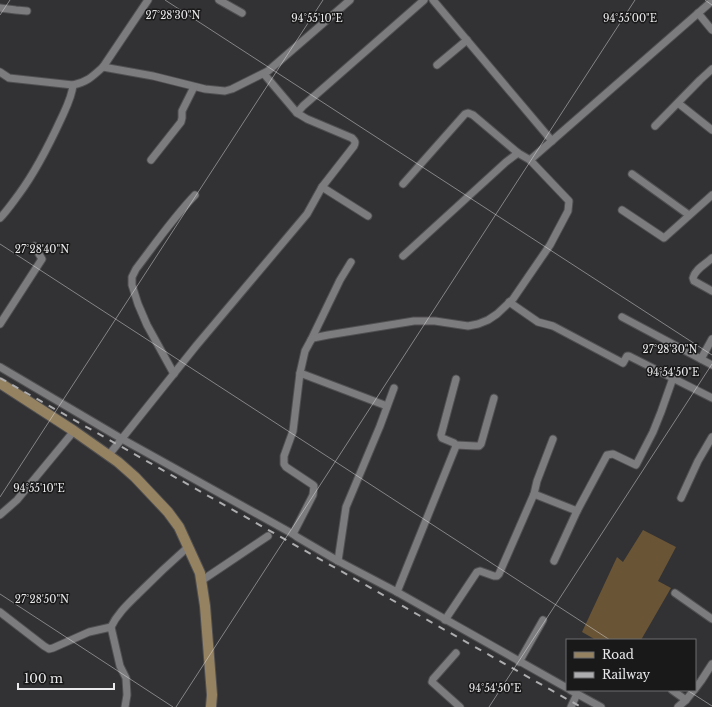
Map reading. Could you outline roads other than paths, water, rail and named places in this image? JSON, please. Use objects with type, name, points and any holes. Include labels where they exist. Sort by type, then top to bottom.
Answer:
[{"type":"main road","points":[[0,384],[74,431],[135,476],[168,512],[179,528],[200,573],[205,606],[212,695],[211,707]]},
{"type":"street","points":[[0,72],[9,78],[73,85],[83,82],[103,67],[148,0]]},
{"type":"street","points":[[219,0],[242,13]]},
{"type":"street","points":[[103,67],[153,76],[194,87],[225,91],[264,74],[350,0]]},
{"type":"street","points":[[297,113],[303,106],[424,0]]},
{"type":"street","points":[[433,0],[552,141]]},
{"type":"street","points":[[530,160],[712,1]]},
{"type":"street","points":[[0,8],[27,11]]},
{"type":"street","points":[[698,13],[712,30]]},
{"type":"street","points":[[437,65],[467,40]]},
{"type":"street","points":[[655,126],[712,69]]},
{"type":"street","points":[[108,456],[144,410],[307,214],[322,187],[355,144],[355,140],[349,136],[307,119],[297,113],[264,74]]},
{"type":"street","points":[[0,218],[23,188],[43,156],[64,112],[72,92],[73,85]]},
{"type":"street","points":[[151,160],[181,122],[182,111],[194,87]]},
{"type":"street","points":[[678,103],[712,130]]},
{"type":"street","points":[[311,340],[313,338],[328,335],[414,321],[435,321],[468,326],[488,320],[513,299],[550,245],[568,211],[568,201],[530,160],[518,153],[473,115],[468,113],[465,114],[403,184]]},
{"type":"street","points":[[403,256],[506,162],[518,153]]},
{"type":"street","points":[[632,174],[689,216]]},
{"type":"street","points":[[322,187],[368,216]]},
{"type":"street","points":[[174,374],[147,325],[132,285],[132,277],[136,269],[169,224],[195,195]]},
{"type":"street","points":[[622,210],[664,238],[712,195]]},
{"type":"street","points":[[0,324],[42,259],[34,246]]},
{"type":"street","points":[[712,258],[694,274],[693,278],[694,281],[712,291]]},
{"type":"street","points":[[292,534],[313,495],[314,489],[313,484],[286,467],[284,460],[293,431],[300,373],[305,351],[340,280],[351,262]]},
{"type":"street","points":[[509,302],[538,322],[553,326],[622,363],[627,356],[629,356],[712,398]]},
{"type":"street","points":[[622,317],[712,365]]},
{"type":"street","points":[[701,359],[712,339]]},
{"type":"street","points":[[0,367],[122,439],[566,687]]},
{"type":"street","points":[[300,373],[387,406]]},
{"type":"street","points":[[554,561],[577,511],[607,455],[613,454],[636,465],[653,432],[673,378]]},
{"type":"street","points":[[456,379],[441,436],[442,438],[456,445],[479,446],[481,444],[494,398]]},
{"type":"street","points":[[338,561],[346,507],[394,388]]},
{"type":"street","points":[[0,515],[17,500],[74,431]]},
{"type":"street","points":[[681,498],[698,461],[712,437]]},
{"type":"street","points":[[445,620],[477,572],[480,571],[494,576],[499,574],[534,494],[537,481],[553,439]]},
{"type":"street","points":[[397,592],[456,445]]},
{"type":"street","points":[[534,494],[577,511]]},
{"type":"street","points":[[201,581],[268,536]]},
{"type":"street","points":[[125,707],[127,695],[126,678],[120,666],[111,626],[126,606],[174,559],[188,548]]},
{"type":"street","points":[[675,593],[712,619]]},
{"type":"street","points":[[0,612],[49,649],[88,632],[111,626]]},
{"type":"street","points":[[519,662],[543,620]]},
{"type":"street","points":[[456,653],[432,682],[460,707]]},
{"type":"street","points":[[696,689],[712,664]]},
{"type":"street","points":[[572,691],[601,707]]},
{"type":"street","points":[[673,691],[686,700]]},
{"type":"street","points":[[678,707],[694,691]]},
{"type":"street","points":[[570,707],[577,694]]},
{"type":"railway","points":[[0,378],[581,707]]}]
